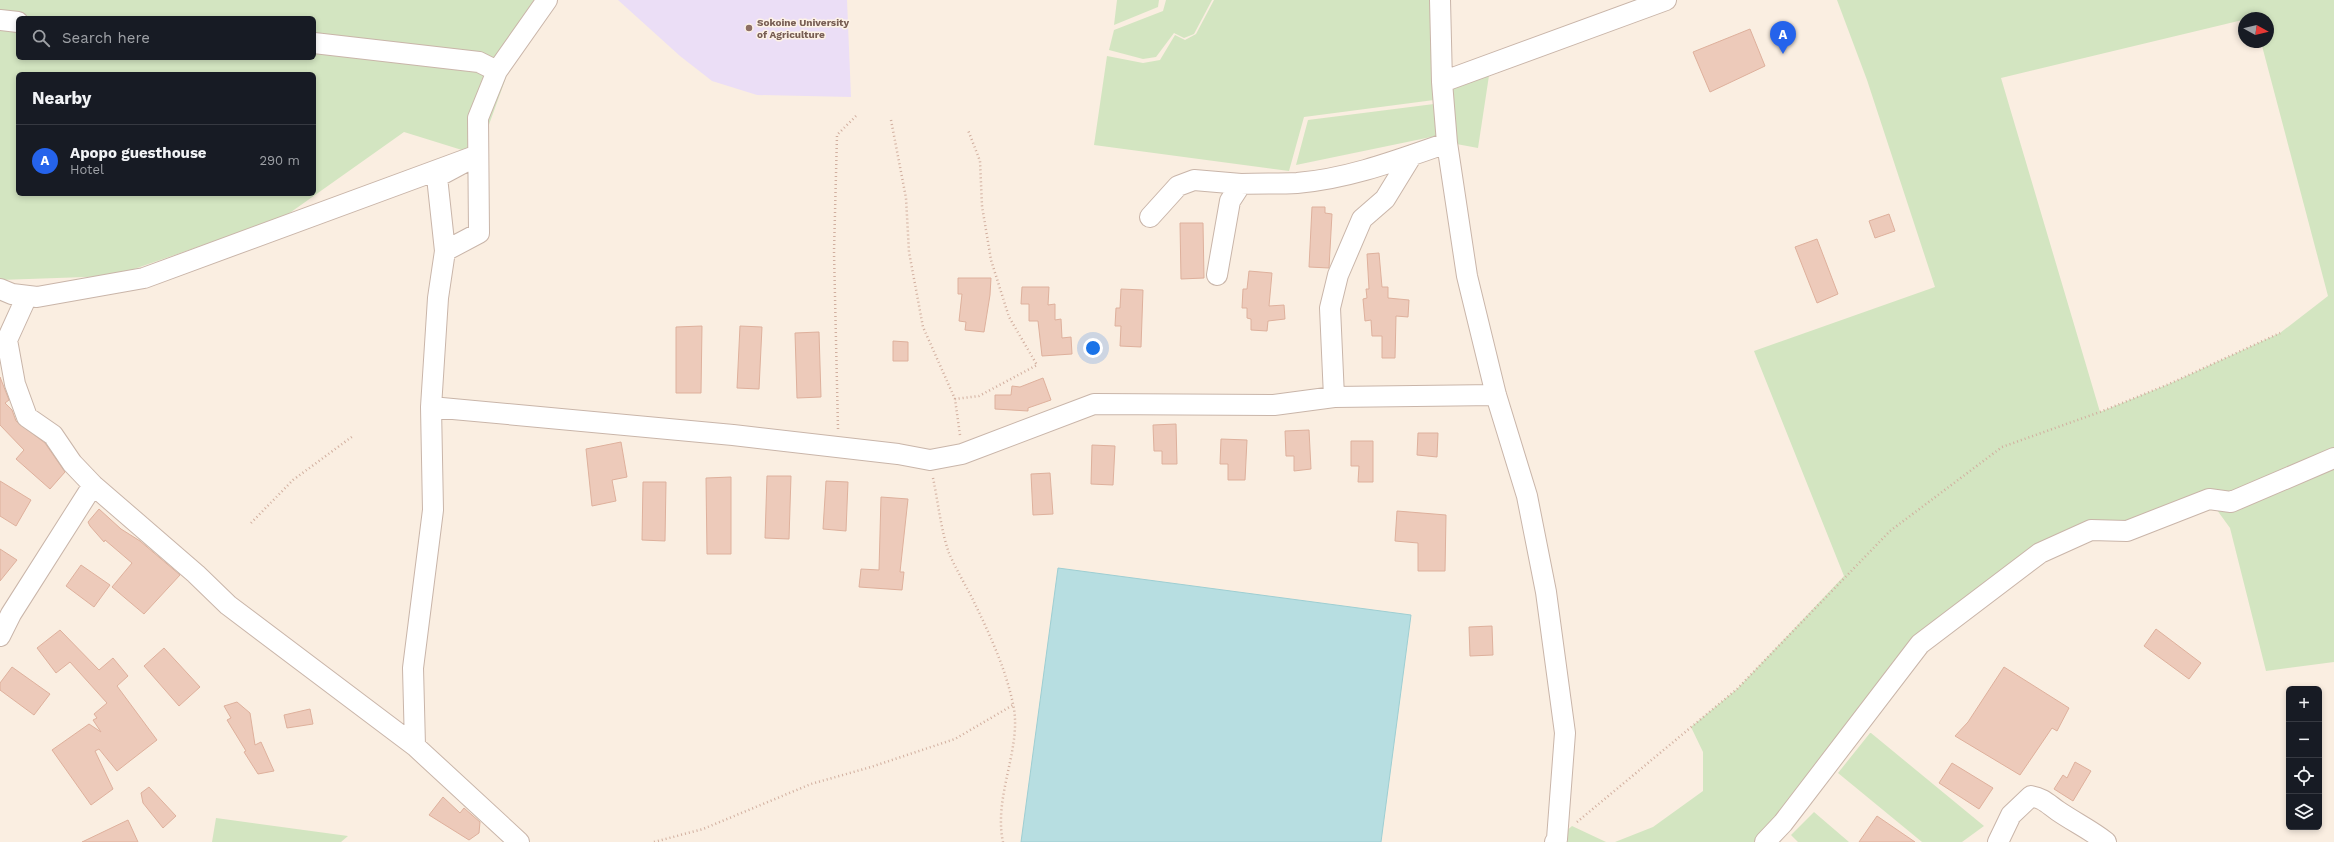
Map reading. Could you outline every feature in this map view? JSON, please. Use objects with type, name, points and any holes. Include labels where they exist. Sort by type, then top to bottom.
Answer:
[{"type":"street","points":[[445,251],[479,233],[478,118],[497,71],[547,0]]},
{"type":"street","points":[[1440,0],[1442,82],[1447,143],[1451,180],[1467,276],[1496,395],[1527,496],[1546,592],[1566,733],[1556,841]]},
{"type":"street","points":[[1442,82],[1666,0]]},
{"type":"street","points":[[0,20],[16,22]]},
{"type":"street","points":[[316,43],[479,62],[497,71]]},
{"type":"street","points":[[1150,217],[1178,186],[1194,180],[1241,184],[1297,183],[1349,174],[1447,143]]},
{"type":"street","points":[[415,746],[413,668],[433,510],[431,407],[438,298],[445,251],[437,177],[478,155]]},
{"type":"street","points":[[0,289],[12,294],[32,296],[144,278],[478,155]]},
{"type":"street","points":[[1334,398],[1330,308],[1338,275],[1362,219],[1385,199],[1412,155]]},
{"type":"street","points":[[1217,275],[1230,201],[1241,184]]},
{"type":"street","points":[[32,296],[7,340],[18,393],[27,417],[53,435],[72,463],[93,485],[196,574],[228,605],[415,746],[519,842]]},
{"type":"street","points":[[431,407],[838,447],[898,454],[930,460],[962,454],[1094,404],[1274,405],[1334,398],[1496,395]]},
{"type":"street","points":[[1765,842],[1788,817],[1920,644],[2040,553],[2091,530],[2127,531],[2209,499],[2230,502],[2334,458]]},
{"type":"street","points":[[0,636],[93,485]]},
{"type":"street","points":[[1998,842],[2011,814],[2031,796],[2050,803],[2057,810],[2088,828],[2106,842]]},
{"type":"path","points":[[838,447],[834,252],[837,135],[856,116]]},
{"type":"path","points":[[891,120],[906,198],[909,252],[923,327],[955,399],[962,454]]},
{"type":"path","points":[[955,399],[979,396],[1037,365],[1009,317],[991,260],[982,206],[980,161],[968,130]]},
{"type":"path","points":[[1556,841],[1737,689],[1890,531],[2002,447],[2100,412],[2169,384],[2280,332]]},
{"type":"path","points":[[251,523],[293,480],[354,436]]},
{"type":"path","points":[[930,460],[949,552],[976,605],[1014,705],[1013,739],[1003,792],[1001,814],[1000,829],[1003,842]]},
{"type":"path","points":[[654,842],[703,829],[811,784],[871,767],[955,739],[1014,705]]},
{"type":"shaded area","name":"Sokoine University of Agriculture","points":[[618,0],[847,0],[851,97],[757,95],[712,81],[680,56]]},
{"type":"green space","points":[[0,0],[534,0],[478,155],[404,132],[316,194],[316,72],[16,72],[16,196],[314,196],[284,217],[114,276],[0,280]]},
{"type":"green space","points":[[1117,0],[1159,0],[1158,7],[1114,25]]},
{"type":"green space","points":[[1166,0],[1212,0],[1194,34],[1184,38],[1174,33],[1156,57],[1143,59],[1109,50],[1114,30],[1163,11]]},
{"type":"green space","points":[[1214,0],[1435,0],[1434,100],[1304,117],[1289,171],[1094,145],[1107,56],[1143,63],[1160,60],[1175,35],[1185,40],[1196,34]]},
{"type":"green space","points":[[1837,0],[2334,0],[2334,662],[2266,671],[2230,528],[2209,499],[2091,530],[1920,644],[1765,842],[1615,842],[1653,827],[1703,791],[1703,752],[1691,727],[1737,689],[1844,576],[1754,351],[1935,287],[1867,80]],"holes":[[[2238,12],[2274,12],[2274,48],[2263,48],[2328,296],[2280,333],[2169,384],[2100,412],[2001,78],[2238,21]]]},
{"type":"green space","points":[[1490,69],[1478,148],[1451,143],[1446,84]]},
{"type":"green space","points":[[1434,104],[1436,136],[1296,165],[1308,120]]},
{"type":"green space","points":[[1870,733],[1984,826],[1962,842],[1922,842],[1838,773]]},
{"type":"green space","points":[[1814,812],[1849,842],[1798,842],[1791,835]]},
{"type":"green space","points":[[216,818],[348,836],[341,842],[212,842]]},
{"type":"green space","points":[[1572,826],[1606,842],[1557,842],[1557,839]]},
{"type":"water","points":[[1058,568],[1411,615],[1381,842],[1021,842]]},
{"type":"building","points":[[1750,29],[1765,66],[1710,92],[1693,52]]},
{"type":"building","points":[[1312,207],[1325,207],[1325,213],[1332,214],[1329,268],[1309,267]]},
{"type":"building","points":[[1889,214],[1895,231],[1875,238],[1869,221]]},
{"type":"building","points":[[1180,223],[1203,223],[1204,278],[1181,279]]},
{"type":"building","points":[[1817,239],[1838,294],[1817,303],[1795,247]]},
{"type":"building","points":[[1379,253],[1382,287],[1388,287],[1388,298],[1409,300],[1408,317],[1396,316],[1395,358],[1382,358],[1382,336],[1372,336],[1371,320],[1365,321],[1363,299],[1367,298],[1366,289],[1369,289],[1367,254]]},
{"type":"building","points":[[1249,271],[1272,273],[1269,306],[1284,305],[1285,319],[1268,321],[1267,331],[1251,330],[1251,319],[1247,318],[1247,308],[1242,308],[1243,289],[1247,289]]},
{"type":"building","points":[[958,278],[991,278],[984,332],[965,330],[966,322],[959,321],[962,294],[958,294]]},
{"type":"building","points":[[1022,287],[1049,287],[1048,305],[1055,304],[1055,320],[1061,319],[1062,338],[1071,337],[1072,354],[1042,356],[1038,321],[1029,321],[1029,304],[1021,304]]},
{"type":"building","points":[[1121,289],[1143,290],[1141,347],[1120,346],[1121,326],[1115,326],[1116,308],[1120,308]]},
{"type":"building","points":[[702,326],[701,393],[676,393],[676,327]]},
{"type":"building","points":[[740,326],[762,327],[759,389],[737,388]]},
{"type":"building","points":[[819,332],[821,397],[797,398],[795,333]]},
{"type":"building","points":[[893,341],[908,342],[908,361],[893,361]]},
{"type":"building","points":[[0,377],[9,400],[5,403],[12,410],[16,421],[45,443],[65,472],[50,489],[16,459],[24,450],[0,425]]},
{"type":"building","points":[[1043,378],[1051,400],[1028,408],[1028,411],[995,409],[995,395],[1011,395],[1012,386],[1020,387]]},
{"type":"building","points":[[1176,424],[1177,464],[1162,464],[1162,451],[1154,451],[1153,425]]},
{"type":"building","points":[[1309,430],[1311,469],[1294,471],[1294,456],[1286,456],[1285,431]]},
{"type":"building","points":[[1418,433],[1438,433],[1437,457],[1417,455]]},
{"type":"building","points":[[1221,439],[1247,440],[1245,480],[1228,480],[1228,464],[1220,464]]},
{"type":"building","points":[[1351,441],[1373,441],[1373,482],[1358,482],[1359,466],[1351,466]]},
{"type":"building","points":[[621,442],[627,477],[612,480],[616,501],[592,506],[586,449]]},
{"type":"building","points":[[1092,445],[1115,446],[1113,485],[1091,484]]},
{"type":"building","points":[[1050,473],[1053,514],[1033,515],[1031,474]]},
{"type":"building","points":[[767,476],[791,476],[789,539],[765,538]]},
{"type":"building","points":[[731,477],[731,554],[707,554],[706,478]]},
{"type":"building","points":[[0,481],[31,500],[16,526],[0,516]]},
{"type":"building","points":[[826,481],[848,482],[846,531],[823,529]]},
{"type":"building","points":[[643,482],[666,482],[665,541],[642,540]]},
{"type":"building","points":[[881,497],[908,499],[900,572],[904,572],[902,590],[859,587],[861,569],[879,570]]},
{"type":"building","points":[[99,509],[121,529],[140,541],[180,575],[144,614],[112,587],[132,563],[105,540],[104,542],[90,526],[88,522]]},
{"type":"building","points":[[1397,511],[1446,515],[1445,571],[1418,571],[1418,543],[1395,541]]},
{"type":"building","points":[[0,549],[17,560],[0,581]]},
{"type":"building","points":[[81,565],[110,585],[94,607],[66,586]]},
{"type":"building","points":[[1492,626],[1493,655],[1470,656],[1469,627]]},
{"type":"building","points":[[2156,629],[2201,663],[2189,679],[2144,646]]},
{"type":"building","points":[[60,630],[99,670],[113,658],[128,676],[117,686],[157,740],[117,771],[99,749],[95,751],[113,789],[91,805],[52,750],[89,724],[101,732],[93,720],[97,718],[94,714],[107,703],[70,662],[56,673],[37,648]]},
{"type":"building","points":[[164,648],[200,687],[179,706],[144,666]]},
{"type":"building","points":[[12,667],[50,694],[34,715],[0,690],[0,683]]},
{"type":"building","points":[[2004,667],[2069,708],[2057,731],[2052,728],[2020,775],[1955,736],[1968,722]]},
{"type":"building","points":[[237,702],[250,713],[255,745],[261,742],[274,771],[258,774],[244,752],[246,751],[227,720],[231,718],[224,706]]},
{"type":"building","points":[[310,709],[313,724],[287,728],[284,715]]},
{"type":"building","points":[[2075,762],[2091,771],[2073,801],[2054,789],[2063,775],[2067,778]]},
{"type":"building","points":[[1952,763],[1993,788],[1979,809],[1939,783]]},
{"type":"building","points":[[149,787],[176,816],[163,828],[143,803],[141,793]]},
{"type":"building","points":[[443,797],[460,813],[464,808],[480,822],[479,833],[469,840],[429,815]]},
{"type":"building","points":[[1877,816],[1915,842],[1859,842]]},
{"type":"building","points":[[128,820],[138,842],[82,842]]},
{"type":"place","name":"Sokoine University of Agriculture","points":[[749,28]]},
{"type":"place","name":"Apopo guesthouse","points":[[1783,54]]}]
